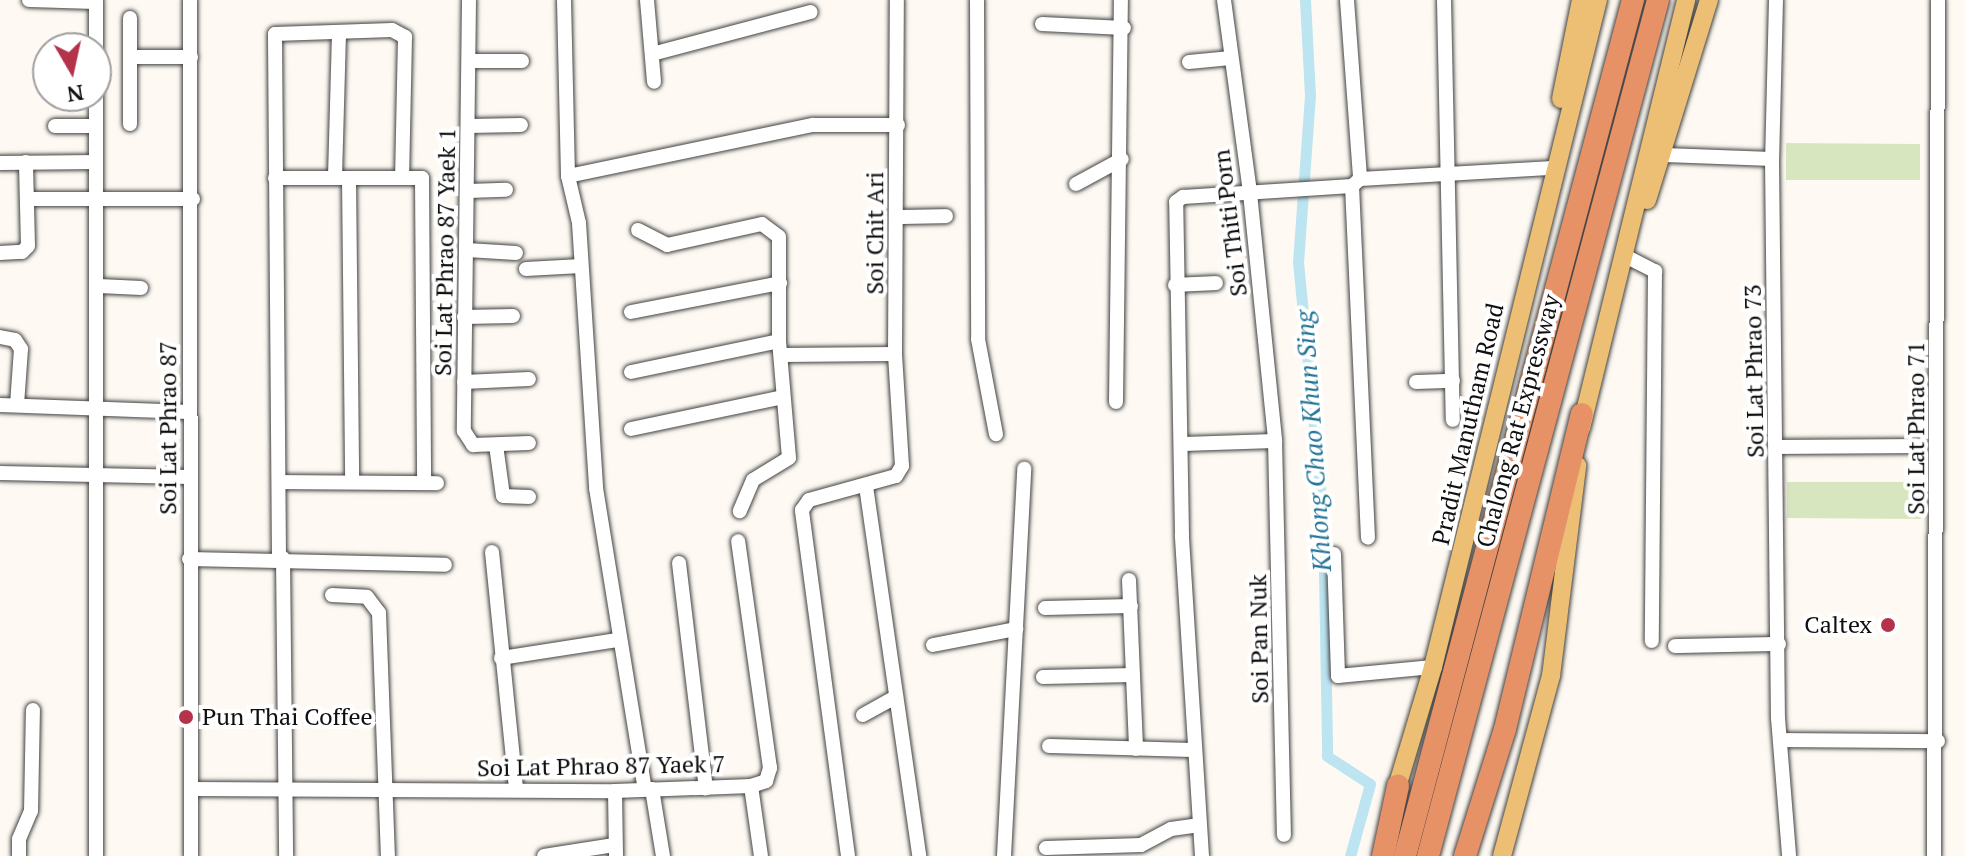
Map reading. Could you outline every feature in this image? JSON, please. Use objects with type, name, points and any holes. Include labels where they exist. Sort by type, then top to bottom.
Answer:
[{"type":"highway","name":"Chalong Rat Expressway","points":[[1405,856],[1633,0]]},
{"type":"highway","name":"Chalong Rat Expressway","points":[[1428,856],[1658,0]]},
{"type":"highway","points":[[1465,856],[1490,778],[1582,414]]},
{"type":"highway","points":[[1383,856],[1398,786]]},
{"type":"main road","points":[[1545,205],[1549,168],[1581,0]]},
{"type":"main road","name":"Pradit Manutham Road","points":[[1374,856],[1433,667],[1598,0]]},
{"type":"main road","points":[[1502,856],[1551,676],[1567,579],[1582,414],[1626,250],[1686,0]]},
{"type":"main road","points":[[1626,250],[1665,155],[1709,0]]},
{"type":"street","points":[[29,0],[96,1],[99,286],[96,856]]},
{"type":"street","name":"Soi Lat Phrao 87","points":[[190,0],[193,199],[189,412],[191,856]]},
{"type":"street","name":"Soi Lat Phrao 87 Yaek 1","points":[[469,0],[465,438],[473,445],[529,443]]},
{"type":"street","points":[[564,0],[568,176],[581,266],[596,488],[617,640],[663,856]]},
{"type":"street","points":[[647,0],[654,82]]},
{"type":"street","name":"Soi Chit Ari","points":[[866,486],[896,476],[902,466],[895,354],[897,0]]},
{"type":"street","points":[[977,0],[978,339],[996,434]]},
{"type":"street","points":[[1116,402],[1124,28],[1121,0]]},
{"type":"street","name":"Soi Thiti Porn","points":[[1224,0],[1250,193],[1275,441]]},
{"type":"street","points":[[1347,0],[1368,538]]},
{"type":"street","points":[[1444,0],[1452,175],[1453,420]]},
{"type":"street","name":"Soi Lat Phrao 73","points":[[1776,0],[1772,159],[1778,447],[1778,718],[1783,740],[1789,856]]},
{"type":"street","name":"Soi Lat Phrao 71","points":[[1934,856],[1938,741],[1938,0]]},
{"type":"street","points":[[652,54],[811,12]]},
{"type":"street","points":[[130,18],[130,124]]},
{"type":"street","points":[[1042,24],[1124,28]]},
{"type":"street","points":[[286,856],[275,34],[392,30],[405,37],[402,178]]},
{"type":"street","points":[[339,33],[352,481]]},
{"type":"street","points":[[131,57],[191,57]]},
{"type":"street","points":[[1189,62],[1231,58]]},
{"type":"street","points":[[469,61],[522,61]]},
{"type":"street","points":[[469,126],[521,125]]},
{"type":"street","points":[[568,176],[813,125],[898,125]]},
{"type":"street","points":[[55,126],[96,126]]},
{"type":"street","points":[[1665,155],[1772,159]]},
{"type":"street","points":[[1076,184],[1122,159]]},
{"type":"street","points":[[0,253],[26,249],[26,162]]},
{"type":"street","points":[[0,163],[96,162]]},
{"type":"street","points":[[1202,856],[1182,535],[1183,444],[1173,245],[1179,199],[1549,168]]},
{"type":"street","points":[[275,178],[422,178],[430,483],[279,482]]},
{"type":"street","points":[[468,191],[506,190]]},
{"type":"street","points":[[28,199],[193,199]]},
{"type":"street","points":[[896,217],[946,216]]},
{"type":"street","points":[[638,230],[667,245],[771,226],[779,237],[780,348],[789,458],[753,480],[740,511]]},
{"type":"street","points":[[467,250],[516,253]]},
{"type":"street","points":[[1626,250],[1655,271],[1652,641]]},
{"type":"street","points":[[526,269],[581,266]]},
{"type":"street","points":[[631,312],[780,283]]},
{"type":"street","points":[[1175,285],[1216,283]]},
{"type":"street","points":[[99,286],[141,288]]},
{"type":"street","points":[[464,317],[513,316]]},
{"type":"street","points":[[0,337],[15,340],[21,349],[17,405]]},
{"type":"street","points":[[631,372],[780,348],[895,354]]},
{"type":"street","points":[[464,382],[529,379]]},
{"type":"street","points":[[1416,382],[1453,381]]},
{"type":"street","points":[[631,429],[783,397]]},
{"type":"street","points":[[0,405],[189,412]]},
{"type":"street","points":[[1183,444],[1275,441]]},
{"type":"street","name":"Soi Pan Nuk","points":[[1275,441],[1284,835]]},
{"type":"street","points":[[496,445],[503,496],[529,497]]},
{"type":"street","points":[[1778,447],[1917,446]]},
{"type":"street","points":[[1004,856],[1024,469]]},
{"type":"street","points":[[0,473],[189,477]]},
{"type":"street","points":[[848,856],[802,510],[809,500],[866,486],[919,856]]},
{"type":"street","name":"Soi Lat Phrao 87 Yaek 7","points":[[191,789],[615,791],[751,786],[771,775],[738,541]]},
{"type":"street","points":[[492,552],[516,790]]},
{"type":"street","points":[[1334,554],[1338,676],[1433,667]]},
{"type":"street","points":[[189,559],[281,558],[445,565]]},
{"type":"street","points":[[679,563],[706,788]]},
{"type":"street","points":[[1129,580],[1136,749]]},
{"type":"street","points":[[332,595],[367,597],[379,613],[382,789],[388,856]]},
{"type":"street","points":[[1045,608],[1131,606]]},
{"type":"street","points":[[933,645],[1016,629]]},
{"type":"street","points":[[501,658],[617,640]]},
{"type":"street","points":[[1675,646],[1779,644]]},
{"type":"street","points":[[1043,677],[1133,675]]},
{"type":"street","points":[[863,715],[896,697]]},
{"type":"street","points":[[19,856],[19,839],[31,811],[33,710]]},
{"type":"street","points":[[1783,740],[1938,741]]},
{"type":"street","points":[[1049,746],[1112,744],[1136,749],[1194,750]]},
{"type":"street","points":[[751,786],[761,856]]},
{"type":"street","points":[[544,856],[615,850],[615,791]]},
{"type":"street","points":[[1046,848],[1141,845],[1171,829],[1200,825]]},
{"type":"green space","points":[[1786,143],[1920,144],[1920,180],[1786,180]]},
{"type":"green space","points":[[1787,482],[1921,482],[1921,519],[1787,518]]},
{"type":"waterway","name":"Khlong Chao Khun Sing","points":[[1305,0],[1310,95],[1298,262],[1323,515],[1327,756],[1370,784],[1350,856]]},
{"type":"place","name":"Caltex","points":[[1888,625]]},
{"type":"place","name":"Pun Thai Coffee","points":[[186,717]]}]
